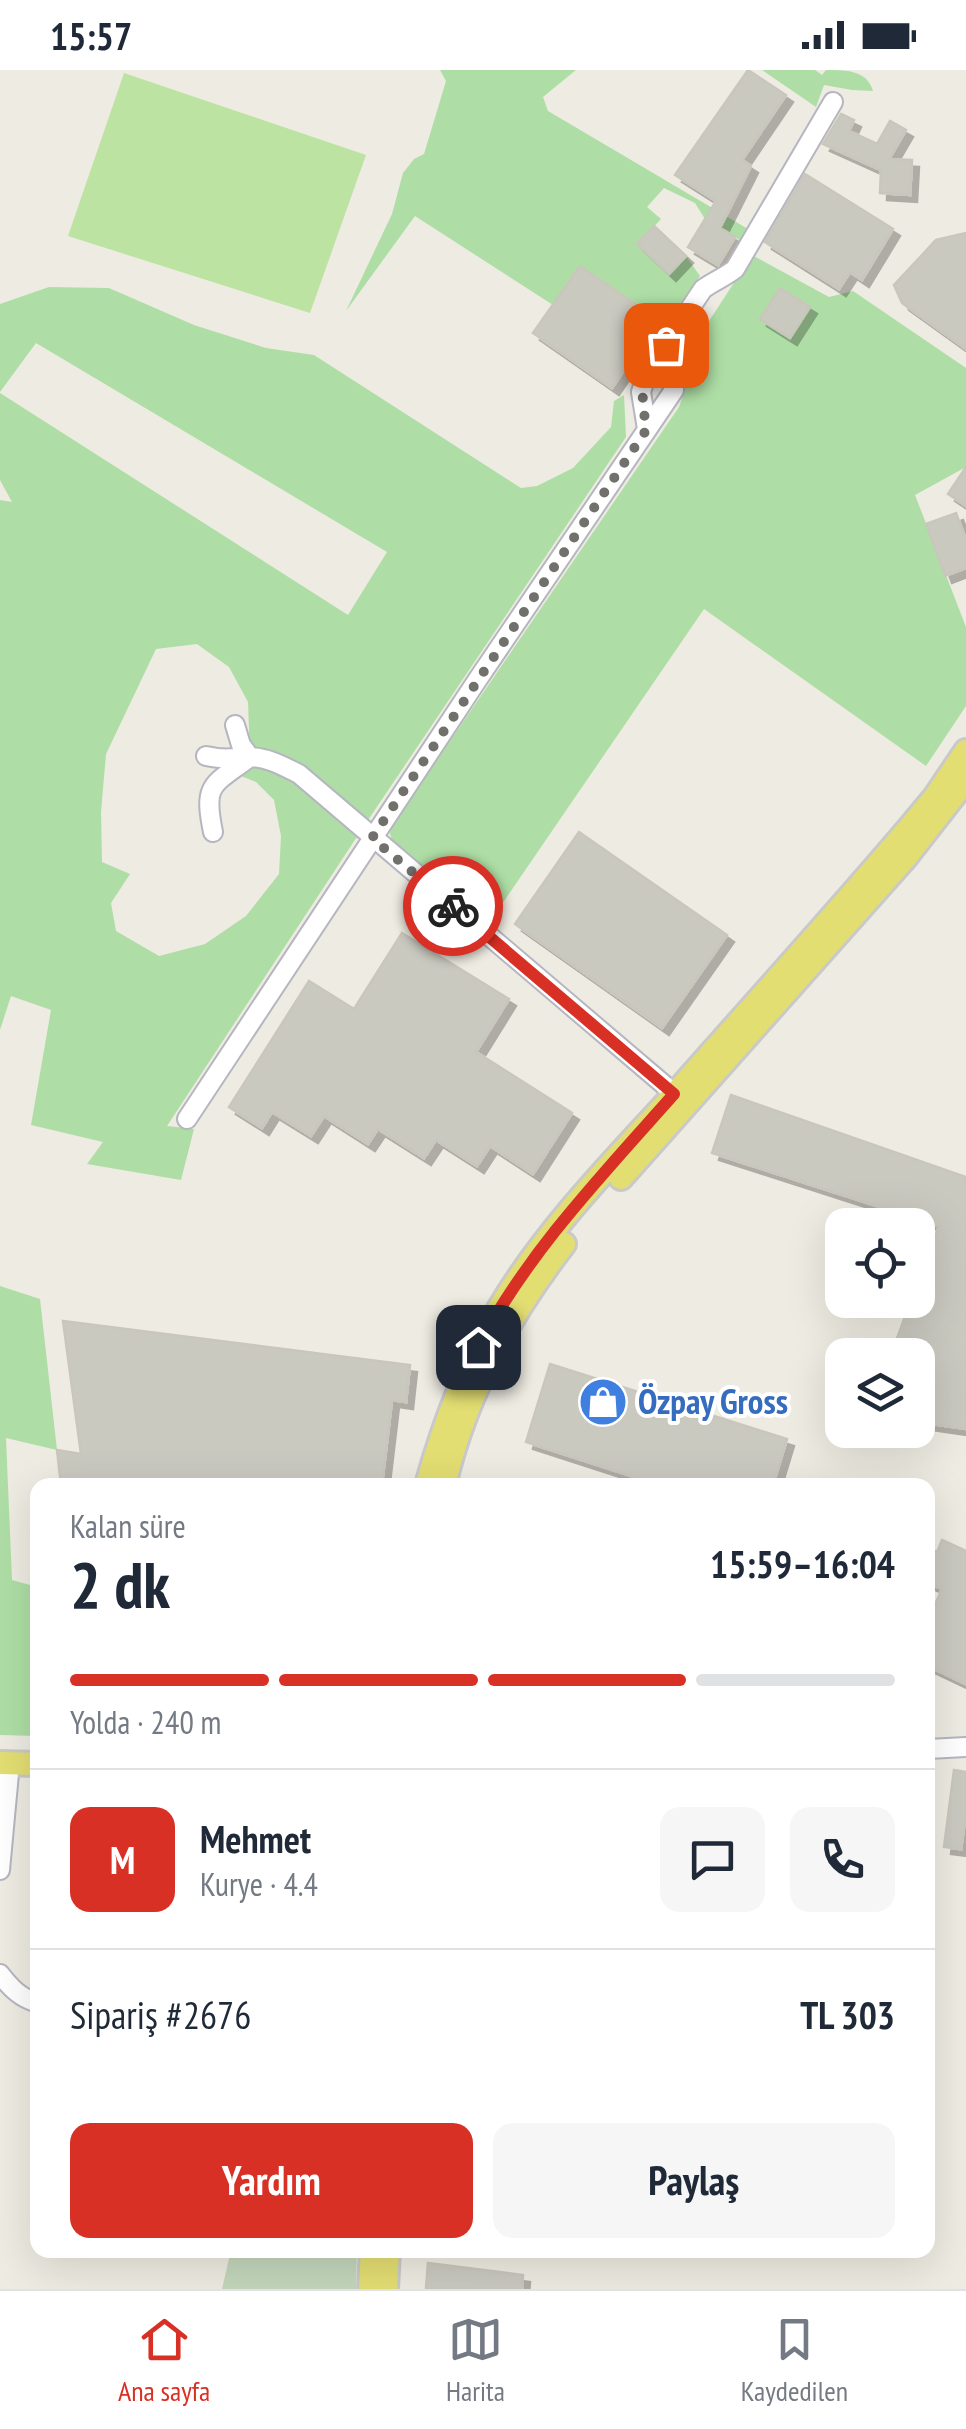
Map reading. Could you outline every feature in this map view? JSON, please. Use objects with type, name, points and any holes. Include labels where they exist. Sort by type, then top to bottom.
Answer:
[{"type":"main road","points":[[446,1478],[489,1360],[565,1242],[935,797],[966,751]]},
{"type":"main road","points":[[429,1478],[459,1389],[500,1308],[564,1219],[906,858],[966,780]]},
{"type":"main road","points":[[5,1763],[30,1764]]},
{"type":"main road","points":[[370,2289],[372,2258]]},
{"type":"main road","points":[[386,2289],[388,2258]]},
{"type":"street","points":[[647,429],[641,392],[647,373],[703,288],[735,269],[834,102]]},
{"type":"street","points":[[186,1118],[674,390]]},
{"type":"street","points":[[235,726],[250,757]]},
{"type":"street","points":[[206,756],[227,760],[250,757],[281,764],[299,774],[681,1099]]},
{"type":"street","points":[[213,832],[208,793],[250,757]]},
{"type":"street","points":[[935,1749],[966,1747]]},
{"type":"street","points":[[0,1870],[5,1763]]},
{"type":"street","points":[[0,1974],[11,1989],[30,2001]]},
{"type":"green space","points":[[440,70],[576,70],[543,97],[548,111],[748,229],[741,241],[705,219],[695,203],[664,188],[647,207],[661,219],[638,244],[686,256],[700,276],[665,325],[580,266],[553,305],[415,216],[346,311],[392,214],[403,173],[414,159],[424,154],[446,81]]},
{"type":"green space","points":[[762,70],[815,70],[822,75],[826,70],[848,71],[866,79],[873,91],[824,85],[816,107]]},
{"type":"green space","points":[[124,73],[366,155],[310,313],[68,236]]},
{"type":"green space","points":[[752,255],[829,297],[853,291],[966,368],[966,467],[915,495],[966,627],[966,706],[926,766],[704,609],[489,923],[393,844],[389,830],[679,407],[685,389],[670,381]]},
{"type":"green space","points":[[49,287],[109,288],[194,325],[266,348],[314,355],[521,488],[537,486],[573,468],[611,427],[614,401],[624,395],[626,437],[167,1126],[194,1129],[181,1180],[87,1164],[103,1142],[31,1125],[51,1010],[11,996],[0,1030],[0,500],[12,502],[0,480],[0,393],[348,615],[387,552],[36,343],[0,392],[0,304]],"holes":[[[197,644],[229,667],[248,702],[250,757],[231,772],[256,782],[274,800],[281,836],[279,874],[246,916],[205,944],[159,956],[116,931],[111,903],[130,874],[102,862],[106,754],[156,649]]]},
{"type":"green space","points":[[0,1286],[40,1299],[57,1450],[6,1438],[12,1580],[30,1585],[30,1736],[0,1735]]},
{"type":"green space","points":[[229,2258],[357,2258],[356,2289],[222,2289]]},
{"type":"building","points":[[748,70],[786,95],[742,160],[751,166],[720,228],[735,237],[718,265],[688,247],[716,201],[675,175]]},
{"type":"building","points":[[841,114],[854,120],[849,131],[877,144],[890,121],[906,130],[889,159],[912,160],[910,195],[880,193],[881,170],[823,144]]},
{"type":"building","points":[[805,174],[893,229],[862,280],[850,272],[839,289],[765,242]]},
{"type":"building","points":[[654,226],[686,256],[669,274],[637,244]]},
{"type":"building","points":[[966,233],[966,349],[902,303],[894,285],[936,240]]},
{"type":"building","points":[[580,266],[658,320],[612,388],[533,333]]},
{"type":"building","points":[[780,288],[810,307],[790,338],[760,319]]},
{"type":"building","points":[[966,467],[966,506],[948,494]]},
{"type":"building","points":[[956,513],[966,540],[966,568],[945,576],[926,524]]},
{"type":"building","points":[[579,832],[727,935],[662,1028],[515,924]]},
{"type":"building","points":[[402,933],[509,999],[476,1052],[572,1113],[533,1174],[490,1146],[477,1166],[436,1140],[424,1158],[378,1129],[368,1144],[324,1116],[311,1136],[272,1112],[262,1128],[229,1107],[309,981],[354,1009]]},
{"type":"building","points":[[731,1095],[966,1177],[966,1429],[935,1424],[935,1338],[897,1338],[904,1318],[935,1318],[935,1237],[939,1226],[935,1225],[935,1208],[883,1208],[712,1153]]},
{"type":"building","points":[[63,1321],[410,1365],[406,1402],[392,1400],[383,1478],[60,1478],[57,1450],[81,1454]]},
{"type":"building","name":"Özpay Gross","points":[[550,1364],[787,1439],[775,1478],[637,1478],[526,1442]]},
{"type":"building","points":[[942,1540],[966,1551],[966,1684],[935,1669],[935,1604],[942,1589],[935,1586],[937,1552]]},
{"type":"building","points":[[954,1770],[966,1772],[961,1849],[944,1847]]},
{"type":"building","points":[[428,2263],[523,2275],[522,2289],[426,2288]]},
{"type":"way so far","points":[[453,906],[372,838],[647,429],[641,392],[647,373],[666,345]]},
{"type":"place","name":"Özpay Gross","points":[[603,1402]]},
{"type":"route","points":[[453,906],[674,1094],[534,1257],[478,1347]]}]
